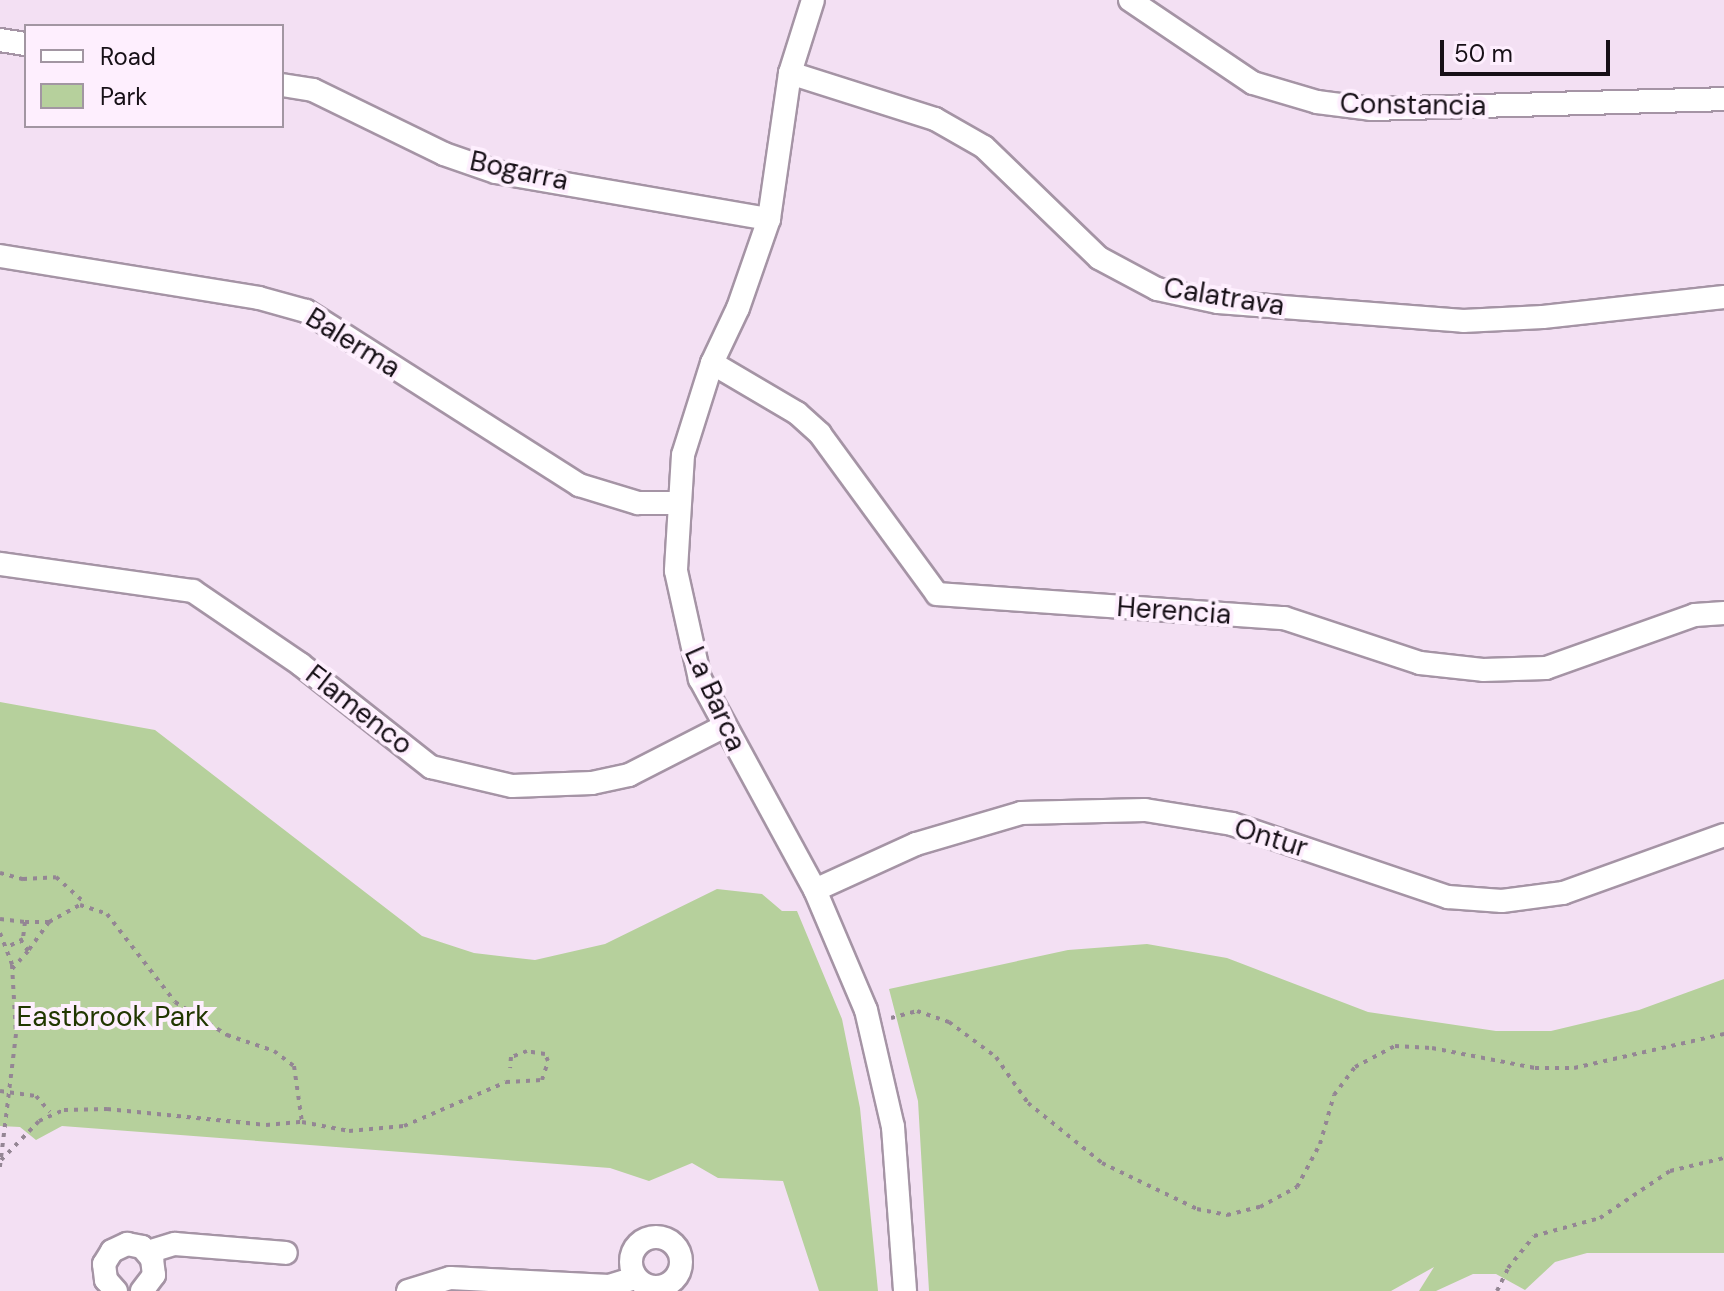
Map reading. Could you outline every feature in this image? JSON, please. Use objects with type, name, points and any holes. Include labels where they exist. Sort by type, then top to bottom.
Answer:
[{"type":"street","name":"La Barca","points":[[813,0],[790,73],[769,219],[738,308],[712,363],[683,455],[677,503],[676,571],[686,630],[700,679],[723,727],[815,890],[869,1023],[893,1127],[905,1291]]},
{"type":"street","name":"Constancia","points":[[1130,0],[1253,83],[1317,102],[1371,109],[1724,99]]},
{"type":"street","points":[[0,40],[24,44]]},
{"type":"street","name":"Calatrava","points":[[790,73],[935,119],[984,147],[1099,258],[1157,289],[1218,302],[1463,321],[1724,297]]},
{"type":"street","name":"Bogarra","points":[[284,85],[313,90],[444,154],[496,172],[769,219]]},
{"type":"street","name":"Balerma","points":[[0,256],[259,298],[306,311],[579,485],[638,503],[677,503]]},
{"type":"street","name":"Herencia","points":[[712,363],[787,407],[820,434],[937,594],[1284,618],[1420,663],[1483,670],[1546,668],[1695,615],[1724,613]]},
{"type":"street","name":"Flamenco","points":[[0,564],[193,591],[300,664],[431,767],[512,786],[592,783],[629,775],[723,727]]},
{"type":"street","name":"Ontur","points":[[815,890],[916,844],[1021,813],[1145,810],[1232,824],[1448,897],[1502,901],[1563,893],[1724,835]]},
{"type":"street","points":[[408,1291],[450,1278],[609,1286],[636,1278],[657,1287],[685,1284],[682,1261],[676,1247],[655,1237],[635,1248],[631,1263],[636,1278]]},
{"type":"street","points":[[116,1291],[104,1273],[112,1251],[127,1244],[148,1252],[175,1244],[286,1253]]},
{"type":"street","points":[[142,1291],[154,1275],[148,1252]]},
{"type":"path","points":[[0,873],[23,879],[56,877],[86,904],[121,925],[175,1002],[227,1035],[274,1051],[294,1066],[302,1122]]},
{"type":"path","points":[[0,919],[49,922],[86,904]]},
{"type":"path","points":[[25,922],[21,941],[28,951]]},
{"type":"path","points":[[12,969],[49,922]]},
{"type":"path","points":[[0,933],[12,969],[16,1052],[3,1091],[0,1167]]},
{"type":"path","points":[[7,947],[21,941]]},
{"type":"path","points":[[869,1023],[917,1011],[949,1022],[996,1057],[1028,1103],[1102,1163],[1197,1209],[1227,1215],[1260,1207],[1297,1187],[1320,1144],[1334,1095],[1355,1067],[1395,1046],[1535,1068],[1574,1068],[1724,1034]]},
{"type":"path","points":[[1,1160],[51,1113],[98,1108],[266,1125],[302,1122],[349,1131],[404,1126],[506,1082],[542,1080],[548,1061],[545,1054],[527,1051],[511,1057],[510,1068]]},
{"type":"path","points":[[3,1091],[36,1096],[51,1113]]},
{"type":"path","points":[[1497,1291],[1508,1268],[1534,1236],[1600,1218],[1670,1171],[1724,1158]]},
{"type":"green space","name":"Eastbrook Park","points":[[0,702],[155,730],[422,936],[474,953],[535,960],[605,944],[717,889],[762,894],[782,911],[797,911],[842,1019],[860,1108],[878,1291],[819,1291],[783,1181],[718,1178],[692,1163],[649,1181],[610,1168],[62,1126],[36,1140],[20,1127],[0,1126]]},
{"type":"green space","points":[[1147,944],[1227,958],[1368,1012],[1496,1031],[1551,1031],[1639,1010],[1724,979],[1724,1253],[1587,1253],[1555,1262],[1525,1290],[1496,1274],[1473,1274],[1436,1291],[1419,1291],[1434,1267],[1391,1291],[929,1291],[918,1101],[889,989],[1068,950]]}]
